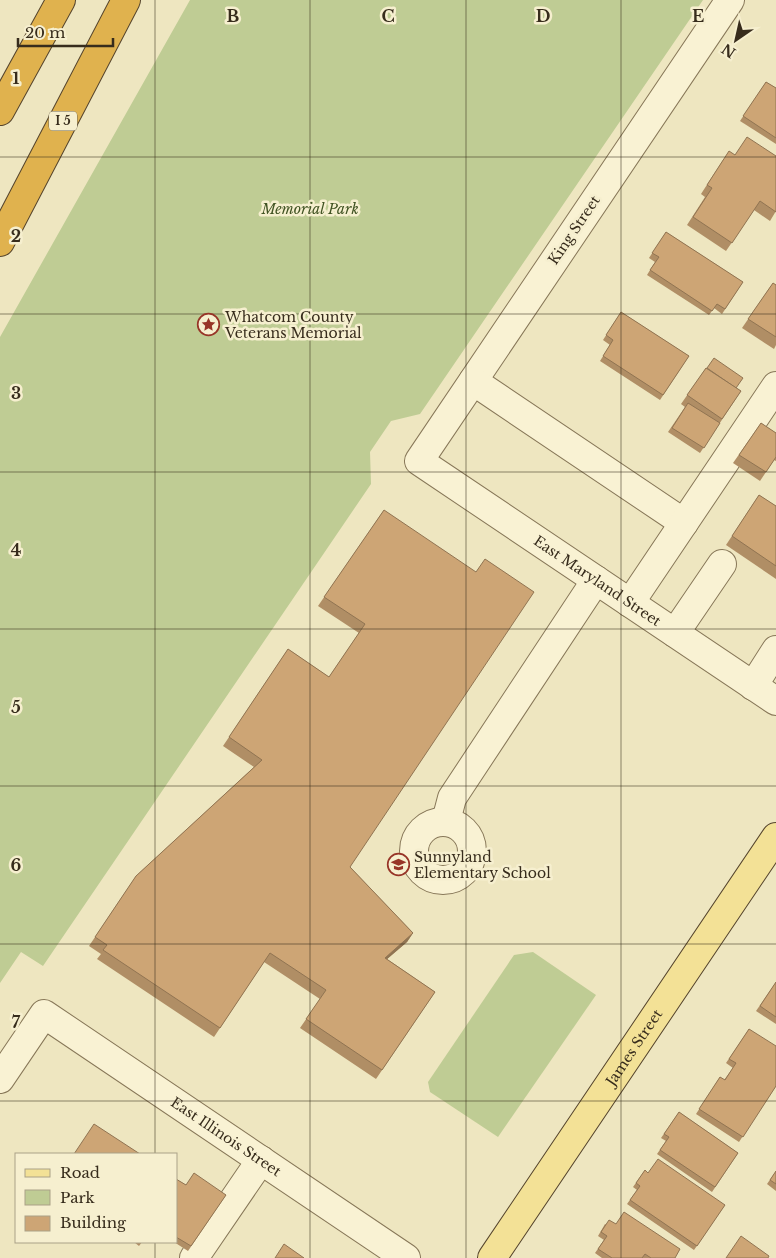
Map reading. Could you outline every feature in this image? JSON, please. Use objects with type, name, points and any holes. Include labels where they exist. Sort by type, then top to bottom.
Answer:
[{"type":"highway","points":[[0,111],[60,0]]},
{"type":"highway","name":"I 5","points":[[0,242],[126,0]]},
{"type":"main road","name":"James Street","points":[[492,1258],[776,837]]},
{"type":"street","name":"King Street","points":[[419,461],[730,0]]},
{"type":"street","points":[[473,381],[684,523]]},
{"type":"street","points":[[630,603],[776,386]]},
{"type":"street","name":"East Maryland Street","points":[[419,461],[776,701]]},
{"type":"street","points":[[675,633],[722,564]]},
{"type":"street","points":[[446,822],[452,798],[596,580]]},
{"type":"street","points":[[753,686],[776,650]]},
{"type":"street","name":"East Illinois Street","points":[[0,1079],[44,1014],[406,1258]]},
{"type":"street","points":[[194,1258],[261,1160]]},
{"type":"green space","name":"Memorial Park","points":[[190,0],[703,0],[420,414],[391,421],[370,452],[371,484],[43,966],[21,952],[0,983],[0,337]]},
{"type":"green space","points":[[533,952],[596,995],[498,1137],[430,1092],[428,1082],[514,955]]},
{"type":"building","points":[[766,82],[776,88],[776,138],[743,116]]},
{"type":"building","points":[[747,137],[776,156],[776,212],[760,201],[732,243],[693,217],[712,188],[707,185],[729,151],[735,155]]},
{"type":"building","points":[[666,232],[743,282],[725,309],[717,304],[712,311],[650,270],[659,257],[652,253]]},
{"type":"building","points":[[773,283],[776,285],[776,337],[748,319]]},
{"type":"building","points":[[621,312],[689,356],[663,395],[603,356],[613,340],[606,335]]},
{"type":"building","points":[[714,358],[743,378],[736,388],[707,368]]},
{"type":"building","points":[[706,368],[741,391],[722,419],[687,395]]},
{"type":"building","points":[[688,403],[720,423],[704,448],[672,428]]},
{"type":"building","points":[[761,423],[776,433],[776,457],[766,472],[739,455]]},
{"type":"building","points":[[759,495],[776,506],[776,566],[732,536]]},
{"type":"building","points":[[384,510],[476,572],[485,559],[534,592],[350,867],[413,933],[385,958],[435,992],[382,1070],[306,1019],[326,990],[270,953],[220,1028],[103,950],[107,945],[95,937],[136,876],[262,760],[229,737],[288,649],[329,677],[365,624],[324,597]]},
{"type":"building","points":[[776,982],[776,1017],[760,1006]]},
{"type":"building","points":[[749,1029],[776,1046],[776,1086],[743,1137],[699,1109],[720,1077],[725,1080],[736,1063],[729,1059]]},
{"type":"building","points":[[679,1112],[738,1153],[715,1187],[660,1150],[669,1137],[664,1134]]},
{"type":"building","points":[[94,1124],[138,1153],[75,1153]]},
{"type":"building","points":[[658,1159],[725,1205],[697,1246],[630,1200],[640,1186],[636,1183],[645,1170],[648,1173]]},
{"type":"building","points":[[776,1171],[776,1184],[770,1180]]},
{"type":"building","points":[[194,1173],[226,1195],[191,1246],[178,1238],[178,1180],[186,1185]]},
{"type":"building","points":[[624,1212],[680,1249],[675,1258],[651,1258],[645,1254],[642,1258],[612,1258],[598,1249],[607,1236],[601,1232],[609,1220],[616,1224]]},
{"type":"building","points":[[741,1236],[769,1256],[768,1258],[726,1258]]},
{"type":"building","points":[[284,1244],[304,1258],[275,1258]]},
{"type":"place","name":"Whatcom County Veterans Memorial","points":[[209,325]]},
{"type":"place","name":"Sunnyland Elementary School","points":[[398,865]]}]
